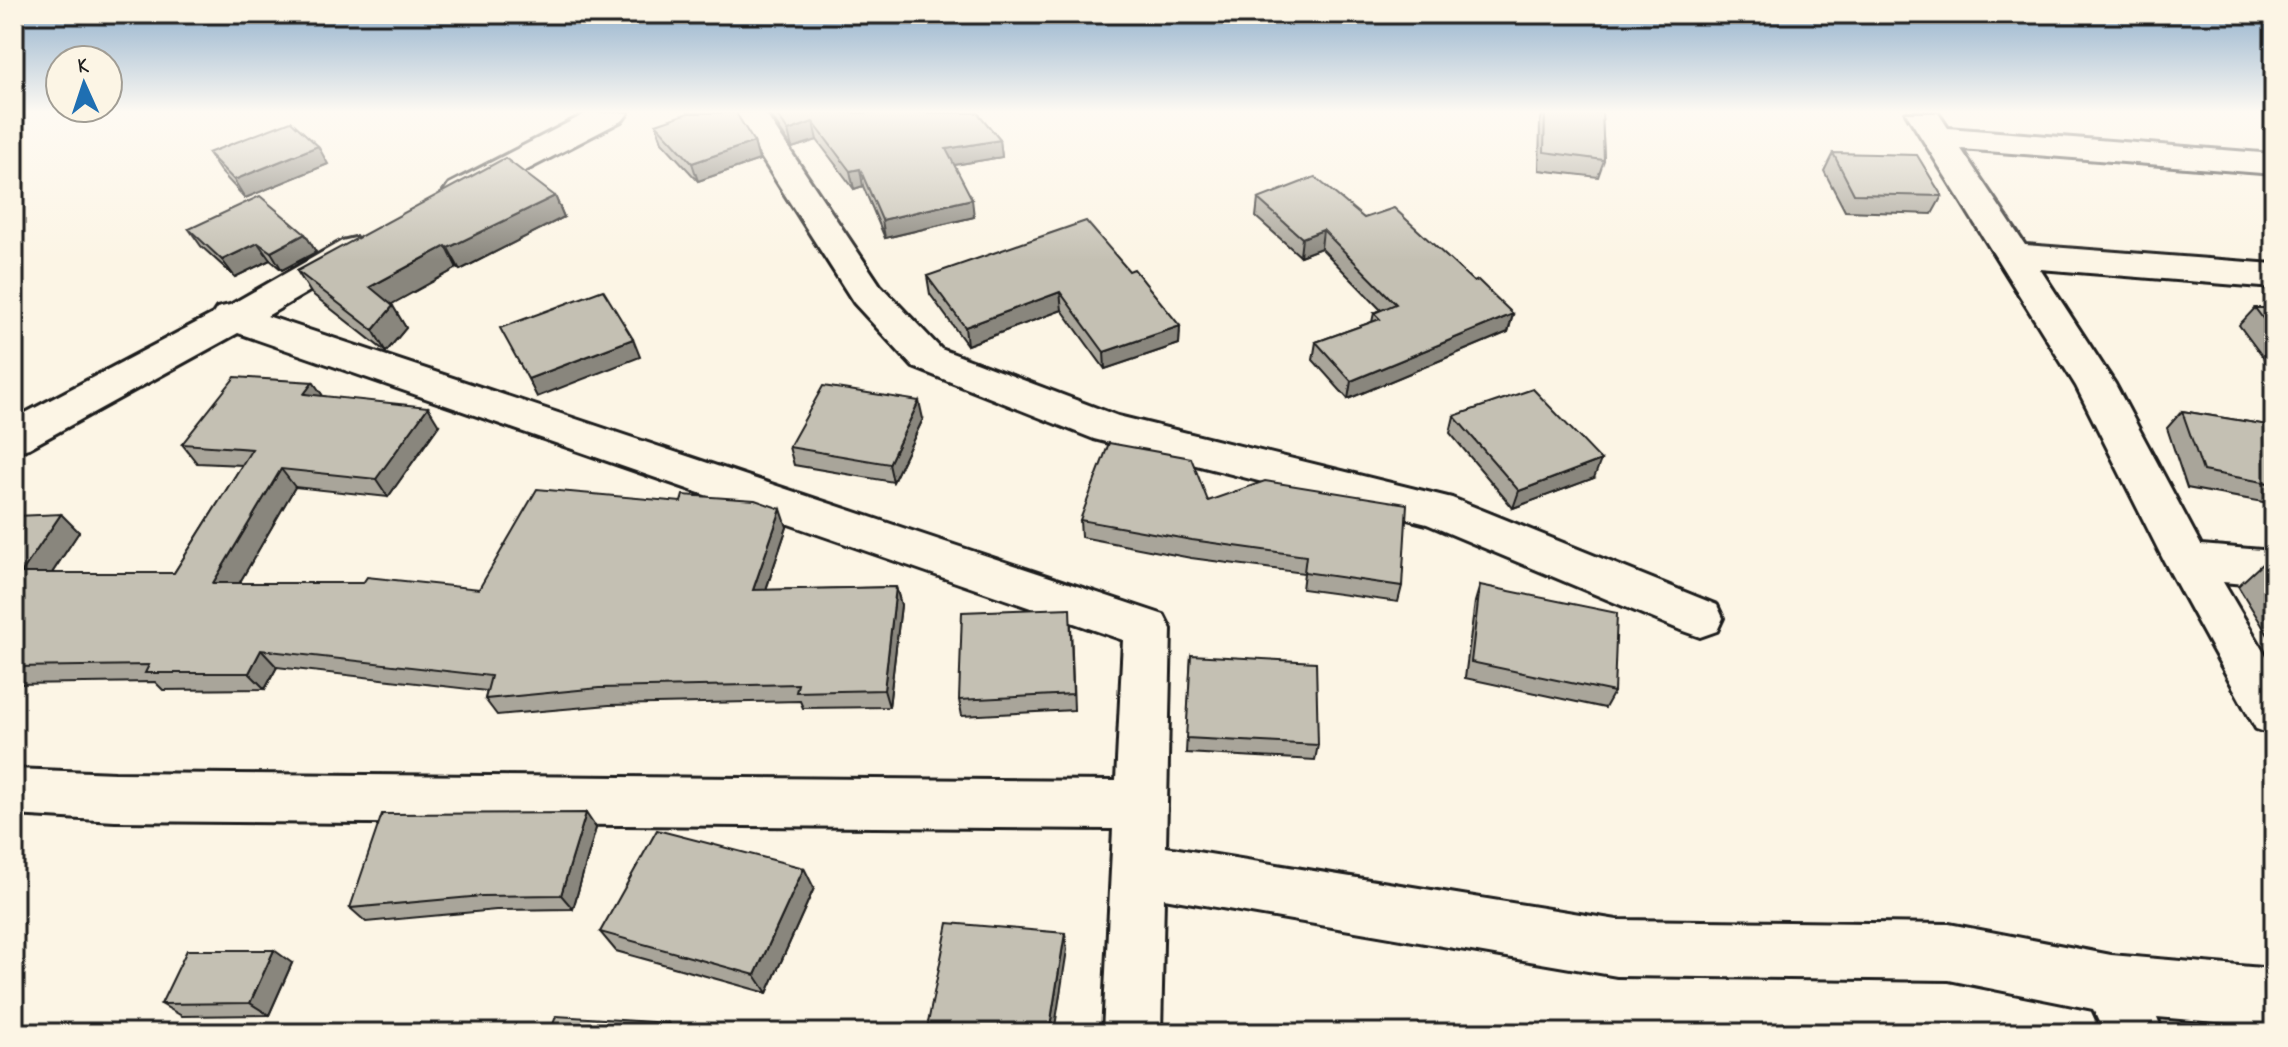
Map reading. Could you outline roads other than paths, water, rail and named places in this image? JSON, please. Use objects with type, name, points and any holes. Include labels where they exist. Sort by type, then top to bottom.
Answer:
[{"type":"street","points":[[432,207],[518,162]]},
{"type":"street","points":[[781,162],[867,294],[927,358],[1109,429],[1437,510],[1700,618]]},
{"type":"street","points":[[1955,162],[2095,384],[2187,561],[2274,714]]},
{"type":"street","points":[[14,437],[176,352],[230,317],[378,236]]},
{"type":"street","points":[[2017,256],[2274,276]]},
{"type":"street","points":[[230,317],[1147,629],[1132,1033]]},
{"type":"street","points":[[2187,561],[2274,569]]},
{"type":"street","points":[[14,792],[178,798],[1139,805]]},
{"type":"street","points":[[1137,868],[1617,948],[1949,952],[2123,1008],[2274,998]]}]
